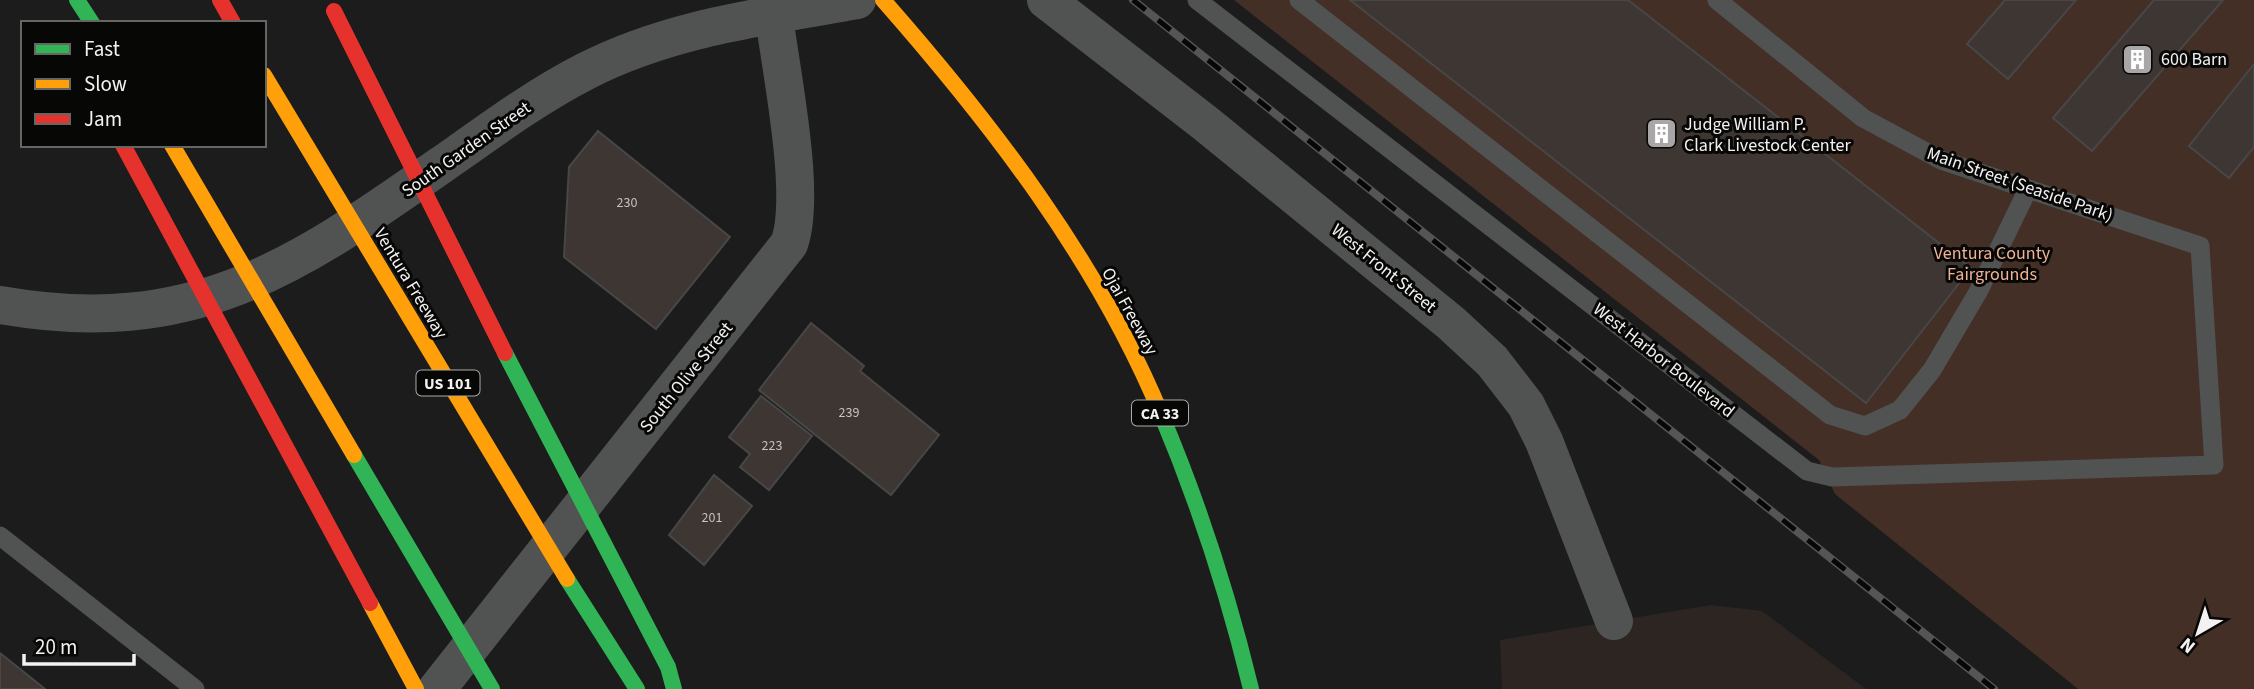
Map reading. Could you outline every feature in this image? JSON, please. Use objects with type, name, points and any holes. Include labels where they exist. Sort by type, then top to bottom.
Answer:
[{"type":"highway","points":[[77,0],[91,21]]},
{"type":"highway","points":[[220,0],[232,21]]},
{"type":"highway","name":"Ojai Freeway","points":[[883,0],[968,96],[1017,161],[1107,306],[1169,435],[1203,518],[1251,689]]},
{"type":"highway","points":[[331,5],[456,260],[668,667],[674,689]]},
{"type":"highway","name":"Ventura Freeway","points":[[266,78],[516,498],[637,689]]},
{"type":"highway","points":[[124,147],[416,689]]},
{"type":"highway","points":[[173,147],[492,689]]},
{"type":"street","name":"South Garden Street","points":[[0,304],[67,313],[122,312],[196,301],[236,289],[280,270],[339,236],[494,127],[588,70],[664,37],[857,0]]},
{"type":"street","name":"West Front Street","points":[[1046,0],[1205,123],[1451,323],[1492,361],[1526,405],[1544,442],[1614,621]]},
{"type":"street","name":"South Olive Street","points":[[437,689],[789,244],[794,230],[796,192],[774,16]]},
{"type":"lane","name":"West Harbor Boulevard","points":[[1197,0],[1807,471],[1832,477],[2214,465],[2200,246]]},
{"type":"lane","points":[[1299,0],[1830,415],[1865,426],[1900,410],[1932,370],[1978,292],[2028,189]]},
{"type":"lane","name":"Main Street (Seaside Park)","points":[[1717,0],[1863,118],[1941,160],[2200,246]]},
{"type":"lane","points":[[0,536],[195,689]]},
{"type":"shaded area","points":[[1711,605],[1762,611],[1866,689],[1502,689],[1500,640]]},
{"type":"green space","name":"Ventura County Fairgrounds","points":[[1234,0],[2254,0],[2254,689],[2078,689],[1835,494],[1819,460]]},
{"type":"building","name":"Judge William P. Clark Livestock Center","points":[[1350,0],[1628,0],[1971,268],[1866,403]]},
{"type":"building","points":[[2005,0],[2076,0],[2008,79],[1967,44]]},
{"type":"building","name":"600 Barn","points":[[2154,0],[2223,0],[2092,151],[2053,118]]},
{"type":"building","points":[[2254,64],[2254,147],[2229,178],[2189,146]]},
{"type":"building","points":[[598,131],[730,237],[656,329],[564,257],[569,167]]},
{"type":"building","points":[[811,323],[864,366],[860,371],[939,435],[891,495],[759,390]]},
{"type":"building","points":[[761,396],[812,436],[769,490],[740,467],[750,454],[729,437]]},
{"type":"building","points":[[714,475],[752,506],[704,565],[669,535]]},
{"type":"building","points":[[0,653],[45,689],[0,689]]},
{"type":"railway","points":[[1133,0],[1994,689]]},
{"type":"traffic: fast","points":[[77,0],[91,21]]},
{"type":"traffic: fast","points":[[505,353],[668,667],[674,689]]},
{"type":"traffic: fast","points":[[1161,414],[1212,550],[1251,689]]},
{"type":"traffic: fast","points":[[354,455],[492,689]]},
{"type":"traffic: fast","points":[[567,579],[637,689]]},
{"type":"traffic: slow","points":[[883,0],[1002,145],[1074,248],[1135,357],[1161,414]]},
{"type":"traffic: slow","points":[[266,78],[567,579]]},
{"type":"traffic: slow","points":[[173,147],[354,455]]},
{"type":"traffic: slow","points":[[370,603],[416,689]]},
{"type":"traffic: jam","points":[[220,0],[232,21]]},
{"type":"traffic: jam","points":[[334,11],[505,353]]},
{"type":"traffic: jam","points":[[124,147],[370,603]]},
{"type":"place","name":"600 Barn","points":[[2138,59]]},
{"type":"place","name":"Judge William P. Clark Livestock Center","points":[[1661,134]]}]
